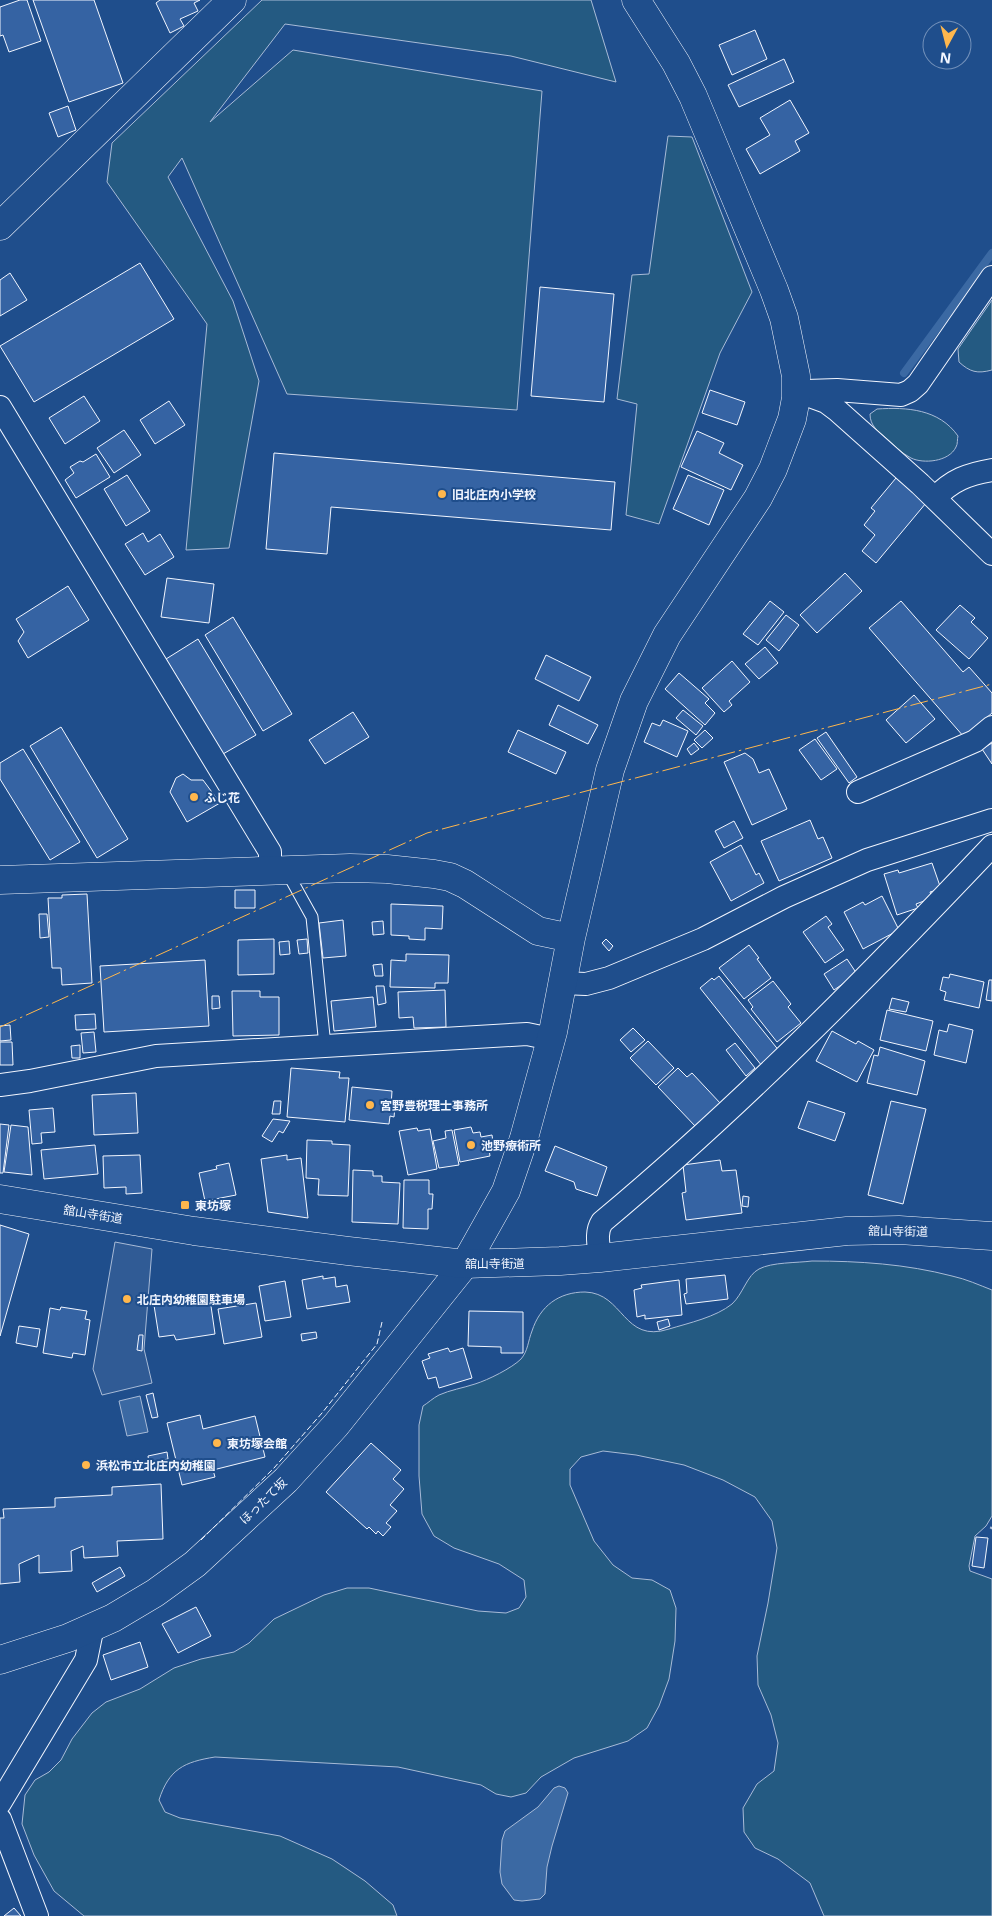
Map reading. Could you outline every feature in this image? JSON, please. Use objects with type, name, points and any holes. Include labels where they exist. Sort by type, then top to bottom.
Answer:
[{"type":"street","points":[[0,226],[232,0]]},
{"type":"street","name":"ほったて坂","points":[[0,1660],[68,1638],[113,1618],[155,1593],[195,1564],[286,1480],[336,1425],[466,1264],[506,1191],[516,1165],[551,1040],[571,938],[610,770],[634,701],[667,635],[742,524],[773,470],[792,419],[796,391],[792,347],[774,290],[692,96],[671,55],[636,0]]},
{"type":"street","points":[[796,391],[836,390],[892,395],[901,395],[910,391],[918,384],[992,277]]},
{"type":"street","points":[[796,391],[826,402],[838,411],[935,498],[992,554]]},
{"type":"street","points":[[0,407],[270,852],[278,870]]},
{"type":"street","points":[[935,498],[958,478],[992,470]]},
{"type":"street","points":[[858,792],[975,741],[992,727]]},
{"type":"street","points":[[562,983],[586,984],[609,978],[703,939],[784,897],[867,860],[992,820]]},
{"type":"street","points":[[600,1258],[598,1229],[602,1222],[647,1185],[763,1078],[886,958],[992,846]]},
{"type":"street","points":[[0,880],[369,868],[434,874],[465,884],[538,931],[571,938]]},
{"type":"street","points":[[0,1085],[30,1081],[156,1056],[527,1034],[551,1040]]},
{"type":"street","name":"舘山寺街道","points":[[0,1200],[203,1232],[466,1264],[600,1258],[847,1231],[898,1230],[992,1236]]},
{"type":"street","points":[[0,1803],[86,1660],[93,1626]]},
{"type":"street","points":[[0,1819],[37,1916]]},
{"type":"lane","points":[[278,870],[312,918],[324,1046]]},
{"type":"shaded area","points":[[262,0],[591,0],[616,82],[511,56],[285,24],[210,122],[293,50],[542,91],[517,410],[287,394],[182,158],[168,177],[233,301],[259,381],[229,548],[186,550],[207,324],[107,182],[112,143]]},
{"type":"shaded area","points":[[668,136],[692,137],[752,292],[720,353],[659,524],[626,515],[637,404],[617,399],[632,275],[649,274]]},
{"type":"shaded area","points":[[992,300],[992,370],[974,371],[959,362],[958,349]]},
{"type":"shaded area","points":[[877,409],[911,410],[932,415],[942,420],[958,436],[957,446],[953,452],[942,459],[922,461],[911,458],[898,449],[873,425],[870,414]]},
{"type":"shaded area","name":"北庄内幼稚園駐車場","points":[[115,1242],[152,1249],[144,1349],[152,1383],[102,1395],[93,1369]]},
{"type":"shaded area","points":[[812,1261],[900,1266],[957,1277],[992,1290],[992,1516],[986,1526],[975,1536],[969,1566],[970,1571],[992,1579],[992,1916],[824,1916],[810,1883],[778,1859],[755,1848],[744,1832],[743,1808],[757,1784],[774,1771],[778,1743],[771,1715],[758,1685],[757,1656],[777,1548],[772,1521],[755,1497],[723,1480],[684,1465],[636,1455],[603,1451],[581,1457],[570,1469],[570,1485],[594,1541],[613,1565],[632,1578],[652,1580],[670,1590],[676,1608],[675,1641],[669,1679],[659,1706],[647,1728],[628,1741],[574,1758],[541,1777],[526,1793],[511,1797],[496,1794],[481,1785],[398,1767],[215,1757],[195,1761],[179,1769],[173,1774],[163,1789],[159,1800],[165,1812],[180,1818],[280,1836],[332,1859],[365,1881],[393,1905],[397,1916],[84,1916],[54,1891],[34,1855],[22,1824],[25,1795],[35,1780],[49,1772],[61,1760],[72,1739],[92,1713],[106,1702],[140,1689],[174,1668],[201,1659],[234,1652],[249,1643],[274,1619],[324,1595],[347,1588],[369,1588],[478,1611],[506,1613],[519,1608],[526,1597],[524,1580],[499,1564],[454,1548],[434,1536],[422,1514],[419,1476],[419,1425],[423,1406],[439,1395],[486,1380],[506,1370],[521,1359],[540,1314],[552,1302],[567,1295],[585,1292],[598,1294],[608,1300],[632,1324],[642,1330],[654,1332],[694,1322],[726,1309],[736,1300],[751,1276],[759,1269],[778,1264]]},
{"type":"shaded area","points":[[140,1396],[148,1432],[127,1436],[119,1401]]},
{"type":"shaded area","points":[[559,1786],[565,1788],[568,1793],[547,1867],[545,1894],[540,1899],[514,1900],[502,1884],[500,1872],[502,1840],[505,1831],[538,1807],[554,1788]]},
{"type":"building","points":[[20,0],[27,0],[41,41],[9,52],[3,35],[0,36],[0,7]]},
{"type":"building","points":[[33,0],[94,0],[123,83],[69,102]]},
{"type":"building","points":[[160,0],[200,0],[194,3],[198,11],[180,19],[184,26],[170,33],[156,3]]},
{"type":"building","points":[[755,30],[767,59],[732,75],[719,45]]},
{"type":"building","points":[[784,59],[794,82],[739,107],[728,85]]},
{"type":"building","points":[[790,100],[809,133],[795,141],[800,151],[760,174],[746,149],[770,135],[760,118]]},
{"type":"building","points":[[68,106],[76,130],[58,137],[49,113]]},
{"type":"building","points":[[140,263],[174,319],[34,402],[0,346]]},
{"type":"building","points":[[10,273],[27,300],[0,316],[0,280]]},
{"type":"building","points":[[540,287],[614,294],[604,402],[531,396]]},
{"type":"building","points":[[710,390],[745,402],[737,425],[702,413]]},
{"type":"building","points":[[84,396],[100,421],[65,444],[49,418]]},
{"type":"building","points":[[169,401],[185,425],[155,444],[140,420]]},
{"type":"building","points":[[124,430],[141,455],[114,473],[97,448]]},
{"type":"building","points":[[697,431],[724,443],[719,453],[743,465],[731,490],[681,467]]},
{"type":"building","name":"旧北庄内小学校","points":[[274,453],[615,482],[611,530],[331,507],[327,554],[266,549]]},
{"type":"building","points":[[96,454],[110,477],[76,498],[65,480],[74,473],[70,467]]},
{"type":"building","points":[[127,475],[150,511],[126,526],[104,489]]},
{"type":"building","points":[[688,475],[724,490],[709,525],[673,509]]},
{"type":"building","points":[[896,478],[926,503],[876,563],[862,551],[875,535],[864,525],[875,511],[871,508]]},
{"type":"building","points":[[143,533],[148,542],[160,534],[174,557],[145,575],[125,544]]},
{"type":"building","points":[[845,573],[862,591],[817,633],[800,615]]},
{"type":"building","points":[[167,578],[214,584],[209,623],[161,617]]},
{"type":"building","points":[[68,586],[89,620],[28,658],[18,641],[24,632],[16,619]]},
{"type":"building","points":[[770,601],[784,612],[758,645],[743,634]]},
{"type":"building","points":[[901,601],[963,672],[969,667],[992,693],[992,713],[964,737],[869,628]]},
{"type":"building","points":[[960,605],[975,618],[971,622],[988,638],[969,659],[936,630]]},
{"type":"building","points":[[786,615],[799,625],[779,651],[766,640]]},
{"type":"building","points":[[233,617],[292,714],[263,731],[205,635]]},
{"type":"building","points":[[198,639],[256,735],[223,754],[166,659]]},
{"type":"building","points":[[765,647],[778,663],[759,679],[745,664]]},
{"type":"building","points":[[546,655],[591,677],[579,701],[535,679]]},
{"type":"building","points":[[732,661],[750,682],[729,701],[732,705],[724,712],[702,688]]},
{"type":"building","points":[[679,673],[709,699],[705,703],[715,713],[705,725],[665,689]]},
{"type":"building","points":[[914,695],[935,719],[906,743],[886,720]]},
{"type":"building","points":[[558,705],[598,725],[588,744],[549,725]]},
{"type":"building","points":[[683,710],[703,726],[696,735],[676,718]]},
{"type":"building","points":[[353,712],[369,737],[325,764],[309,740]]},
{"type":"building","points":[[663,720],[688,731],[677,757],[644,742],[652,723],[660,726]]},
{"type":"building","points":[[61,727],[128,839],[97,858],[30,746]]},
{"type":"building","points":[[518,730],[566,752],[556,774],[508,752]]},
{"type":"building","points":[[705,730],[713,738],[702,748],[694,740]]},
{"type":"building","points":[[826,732],[857,777],[849,783],[817,738]]},
{"type":"building","points":[[815,739],[837,769],[821,780],[799,750]]},
{"type":"building","points":[[694,743],[699,749],[691,755],[687,749]]},
{"type":"building","points":[[992,743],[992,764],[982,749]]},
{"type":"building","points":[[23,749],[80,842],[50,860],[0,779],[0,763]]},
{"type":"building","points":[[745,753],[753,759],[759,773],[769,769],[787,809],[752,825],[724,762]]},
{"type":"building","name":"ふじ花","points":[[183,774],[191,780],[203,780],[220,803],[187,822],[170,792],[176,778]]},
{"type":"building","points":[[810,820],[818,839],[823,837],[832,858],[779,881],[761,841]]},
{"type":"building","points":[[734,821],[743,838],[724,848],[715,831]]},
{"type":"building","points":[[741,845],[756,875],[759,873],[764,883],[731,901],[710,862]]},
{"type":"building","points":[[932,863],[941,889],[930,892],[932,898],[916,904],[918,908],[897,915],[884,874],[898,870],[899,873]]},
{"type":"building","points":[[235,890],[255,890],[255,908],[235,908]]},
{"type":"building","points":[[87,894],[92,983],[62,985],[61,968],[52,968],[48,898],[62,898],[62,895]]},
{"type":"building","points":[[882,896],[899,930],[863,949],[844,912],[863,902],[865,905]]},
{"type":"building","points":[[391,904],[443,906],[442,929],[425,928],[425,940],[409,939],[409,936],[391,935]]},
{"type":"building","points":[[39,914],[47,914],[49,937],[40,938]]},
{"type":"building","points":[[826,916],[832,924],[828,927],[844,950],[825,963],[803,932]]},
{"type":"building","points":[[343,920],[346,956],[323,958],[319,923]]},
{"type":"building","points":[[383,921],[384,934],[373,935],[372,922]]},
{"type":"building","points":[[274,939],[274,974],[238,975],[238,940]]},
{"type":"building","points":[[307,939],[308,953],[299,954],[297,940]]},
{"type":"building","points":[[606,939],[613,946],[609,951],[602,943]]},
{"type":"building","points":[[289,941],[290,954],[280,955],[279,942]]},
{"type":"building","points":[[749,945],[771,978],[744,999],[719,968]]},
{"type":"building","points":[[406,954],[449,955],[448,983],[435,983],[435,988],[390,987],[391,960],[406,961]]},
{"type":"building","points":[[847,959],[857,974],[834,990],[824,974]]},
{"type":"building","points":[[205,960],[209,1026],[104,1032],[100,966]]},
{"type":"building","points":[[382,964],[383,976],[375,976],[373,965]]},
{"type":"building","points":[[950,974],[984,982],[979,1008],[944,1000],[946,992],[940,990],[943,977],[949,978]]},
{"type":"building","points":[[719,976],[780,1052],[762,1066],[700,988],[712,978],[714,980]]},
{"type":"building","points":[[989,980],[992,980],[992,1001],[986,1000]]},
{"type":"building","points":[[773,981],[791,1004],[788,1007],[801,1023],[777,1042],[751,1009],[753,1007],[748,1000]]},
{"type":"building","points":[[376,986],[384,986],[386,1003],[378,1005]]},
{"type":"building","points":[[445,990],[446,1027],[414,1028],[413,1017],[399,1018],[398,992]]},
{"type":"building","points":[[232,991],[260,991],[260,997],[279,997],[279,1035],[233,1036]]},
{"type":"building","points":[[212,996],[219,996],[220,1008],[212,1009]]},
{"type":"building","points":[[373,997],[376,1027],[334,1031],[331,1001]]},
{"type":"building","points":[[892,998],[909,1002],[906,1012],[889,1009]]},
{"type":"building","points":[[887,1010],[933,1021],[926,1051],[880,1040]]},
{"type":"building","points":[[95,1014],[96,1029],[76,1030],[75,1015]]},
{"type":"building","points":[[949,1024],[973,1030],[966,1063],[934,1055],[939,1030],[947,1032]]},
{"type":"building","points":[[10,1025],[11,1040],[0,1041],[0,1026]]},
{"type":"building","points":[[633,1028],[645,1040],[631,1052],[620,1040]]},
{"type":"building","points":[[832,1031],[856,1044],[858,1041],[874,1050],[857,1082],[816,1061]]},
{"type":"building","points":[[94,1032],[96,1052],[83,1053],[81,1033]]},
{"type":"building","points":[[648,1041],[674,1068],[656,1085],[630,1058]]},
{"type":"building","points":[[0,1042],[12,1042],[13,1065],[0,1065]]},
{"type":"building","points":[[735,1043],[755,1068],[746,1076],[726,1050]]},
{"type":"building","points":[[80,1045],[80,1058],[72,1058],[71,1046]]},
{"type":"building","points":[[880,1047],[925,1061],[917,1095],[867,1083],[874,1055],[878,1056]]},
{"type":"building","points":[[291,1068],[340,1072],[339,1078],[349,1078],[345,1122],[287,1117]]},
{"type":"building","points":[[678,1068],[687,1077],[692,1073],[721,1104],[696,1127],[658,1087]]},
{"type":"building","points":[[352,1087],[392,1091],[391,1106],[395,1107],[394,1117],[390,1116],[389,1124],[349,1120]]},
{"type":"building","points":[[136,1093],[138,1133],[94,1135],[92,1095]]},
{"type":"building","points":[[274,1101],[281,1101],[280,1114],[272,1114]]},
{"type":"building","points":[[808,1101],[845,1113],[835,1141],[798,1128]]},
{"type":"building","points":[[891,1101],[926,1109],[903,1204],[868,1195]]},
{"type":"building","points":[[53,1108],[55,1132],[41,1133],[42,1143],[32,1144],[29,1110]]},
{"type":"building","points":[[273,1119],[290,1121],[283,1133],[279,1131],[272,1142],[262,1136]]},
{"type":"building","points":[[0,1124],[9,1125],[3,1173],[0,1173]]},
{"type":"building","points":[[11,1125],[28,1127],[32,1175],[4,1172]]},
{"type":"building","points":[[471,1127],[473,1133],[480,1132],[481,1137],[492,1135],[494,1148],[489,1149],[490,1156],[460,1162],[454,1130]]},
{"type":"building","points":[[417,1128],[418,1131],[430,1129],[437,1169],[408,1175],[399,1131]]},
{"type":"building","points":[[452,1130],[459,1165],[439,1168],[433,1141],[446,1138],[445,1131]]},
{"type":"building","points":[[307,1140],[332,1141],[332,1144],[350,1145],[348,1196],[318,1195],[319,1179],[306,1178]]},
{"type":"building","points":[[95,1145],[98,1174],[44,1179],[41,1150]]},
{"type":"building","points":[[555,1146],[607,1167],[597,1196],[576,1189],[574,1182],[545,1171]]},
{"type":"building","points":[[140,1155],[142,1193],[126,1194],[126,1187],[104,1188],[103,1156]]},
{"type":"building","points":[[287,1155],[287,1160],[301,1158],[308,1218],[268,1212],[261,1159]]},
{"type":"building","points":[[720,1160],[722,1171],[736,1170],[742,1213],[686,1220],[682,1193],[686,1192],[683,1165]]},
{"type":"building","points":[[229,1163],[236,1195],[205,1201],[199,1173],[217,1169],[216,1166]]},
{"type":"building","points":[[353,1170],[373,1171],[373,1176],[382,1176],[382,1182],[400,1183],[398,1224],[352,1222]]},
{"type":"building","points":[[404,1180],[429,1180],[429,1194],[433,1194],[432,1209],[428,1209],[428,1229],[403,1228]]},
{"type":"building","points":[[743,1196],[749,1197],[748,1207],[742,1206]]},
{"type":"building","points":[[0,1225],[29,1234],[0,1336]]},
{"type":"building","points":[[725,1275],[728,1299],[686,1304],[684,1294],[687,1293],[686,1279]]},
{"type":"building","points":[[323,1276],[323,1279],[335,1277],[336,1287],[347,1285],[350,1302],[307,1309],[302,1280]]},
{"type":"building","points":[[679,1280],[682,1315],[645,1319],[645,1315],[637,1317],[634,1290],[642,1288],[641,1285]]},
{"type":"building","points":[[285,1281],[291,1317],[265,1321],[259,1286]]},
{"type":"building","points":[[172,1296],[173,1300],[183,1298],[184,1303],[210,1299],[215,1334],[176,1340],[174,1335],[159,1337],[153,1299]]},
{"type":"building","points":[[256,1303],[262,1337],[224,1344],[218,1309]]},
{"type":"building","points":[[61,1307],[87,1311],[85,1319],[90,1320],[85,1355],[73,1353],[72,1358],[43,1353],[50,1308],[60,1310]]},
{"type":"building","points":[[469,1311],[523,1312],[523,1353],[501,1353],[501,1347],[468,1346]]},
{"type":"building","points":[[668,1319],[670,1326],[659,1330],[657,1322]]},
{"type":"building","points":[[19,1326],[40,1329],[37,1347],[16,1343]]},
{"type":"building","points":[[316,1332],[317,1338],[302,1341],[301,1334]]},
{"type":"building","points":[[139,1335],[143,1335],[142,1351],[137,1350]]},
{"type":"building","points":[[448,1348],[450,1352],[463,1348],[472,1378],[439,1388],[436,1377],[428,1379],[422,1361],[430,1358],[428,1354]]},
{"type":"building","points":[[153,1393],[158,1417],[152,1418],[146,1395]]},
{"type":"building","name":"東坊塚会館","points":[[200,1415],[203,1429],[255,1416],[265,1457],[213,1470],[215,1477],[182,1485],[167,1423]]},
{"type":"building","points":[[371,1443],[401,1470],[393,1479],[404,1489],[390,1505],[397,1511],[386,1523],[391,1527],[383,1536],[378,1531],[376,1534],[369,1527],[367,1529],[326,1492]]},
{"type":"building","points":[[167,1452],[168,1459],[149,1463],[148,1456]]},
{"type":"building","points":[[161,1484],[163,1539],[117,1541],[118,1556],[84,1558],[83,1546],[71,1551],[72,1571],[39,1573],[39,1555],[19,1564],[20,1582],[0,1584],[0,1518],[4,1518],[3,1509],[55,1507],[55,1498],[112,1495],[112,1487]]},
{"type":"building","points":[[976,1537],[988,1538],[984,1568],[972,1566]]},
{"type":"building","points":[[120,1567],[125,1576],[97,1592],[92,1583]]},
{"type":"building","points":[[196,1607],[211,1636],[178,1653],[162,1624]]},
{"type":"building","points":[[140,1642],[148,1667],[111,1680],[103,1655]]},
{"type":"building","points":[[14,1908],[21,1916],[4,1916]]},
{"type":"waterway","points":[[904,373],[992,253]]},
{"type":"fence","points":[[201,1540],[274,1468],[322,1413],[377,1344],[382,1322]]},
{"type":"power","points":[[0,1027],[427,833],[992,684]]},
{"type":"place","name":"旧北庄内小学校","points":[[442,494]]},
{"type":"place","name":"ふじ花","points":[[194,797]]},
{"type":"place","name":"宮野豊税理士事務所","points":[[370,1105]]},
{"type":"place","name":"池野療術所","points":[[471,1145]]},
{"type":"place","name":"東坊塚","points":[[185,1205]]},
{"type":"place","name":"北庄内幼稚園駐車場","points":[[127,1299]]},
{"type":"place","name":"東坊塚会館","points":[[217,1443]]},
{"type":"place","name":"浜松市立北庄内幼稚園","points":[[86,1465]]}]
